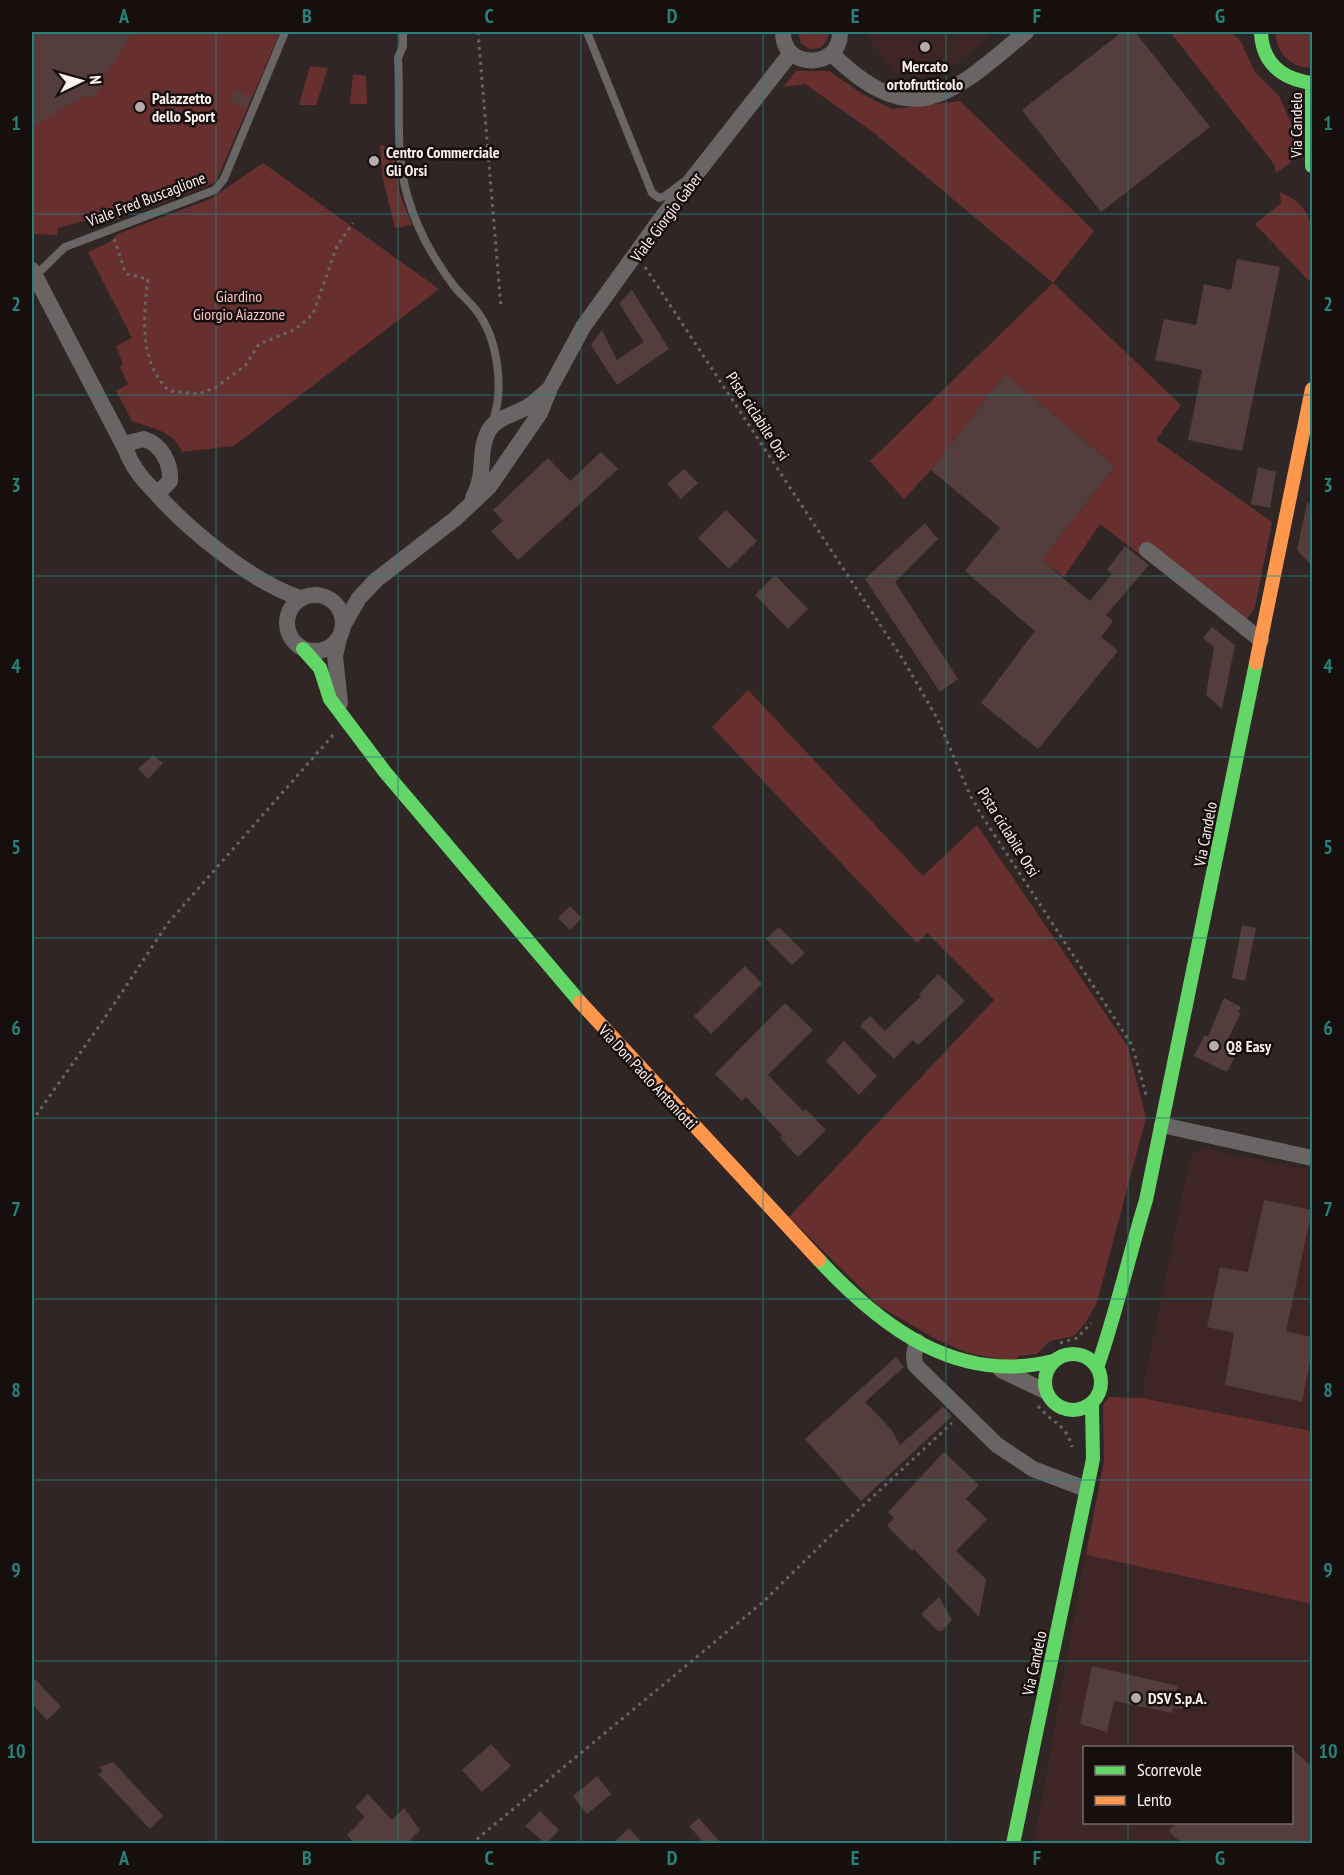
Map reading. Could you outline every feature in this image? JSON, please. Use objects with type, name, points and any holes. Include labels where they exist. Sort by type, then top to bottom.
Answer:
[{"type":"street","points":[[783,32],[786,45],[791,53],[807,62],[816,62],[832,54],[837,46],[840,32]]},
{"type":"street","points":[[832,54],[855,76],[886,94],[906,100],[934,98],[963,82],[1026,32]]},
{"type":"street","points":[[1262,32],[1264,53],[1272,66],[1284,76],[1297,82],[1312,83]]},
{"type":"street","name":"Viale Giorgio Gaber","points":[[341,631],[359,598],[376,580],[489,487],[510,460],[540,413],[550,388],[583,327],[636,257],[660,220],[791,53]]},
{"type":"street","name":"Via Candelo","points":[[1312,83],[1312,166]]},
{"type":"street","points":[[33,273],[136,471],[173,513],[262,582],[281,607],[287,625],[292,639],[303,649],[319,651],[334,644],[341,631],[340,609],[330,598],[315,594],[300,598],[290,610],[287,625]]},
{"type":"street","name":"Viale Giorgio Gaber","points":[[469,505],[483,473],[483,447],[490,429],[503,417],[532,404],[550,388]]},
{"type":"street","name":"Via Candelo","points":[[1097,1368],[1114,1318],[1120,1282],[1146,1200],[1312,389]]},
{"type":"street","points":[[97,395],[124,430],[159,448],[170,470],[170,493],[188,523]]},
{"type":"street","points":[[126,450],[128,443],[144,439]]},
{"type":"street","points":[[154,491],[160,491],[170,481]]},
{"type":"street","points":[[1147,550],[1261,640]]},
{"type":"street","name":"Viale Giorgio Gaber","points":[[330,598],[355,591],[376,580]]},
{"type":"street","points":[[262,582],[300,598]]},
{"type":"street","name":"Via Don Paolo Antoniotti","points":[[341,631],[334,656],[339,699],[346,721]]},
{"type":"street","name":"Via Don Paolo Antoniotti","points":[[303,649],[320,668],[330,699],[385,772],[550,970],[854,1298],[917,1341],[965,1360],[1000,1370],[1017,1370],[1053,1361]]},
{"type":"street","points":[[1162,1125],[1312,1158]]},
{"type":"street","name":"Via Candelo","points":[[1095,1322],[1120,1282]]},
{"type":"street","points":[[917,1341],[914,1354],[909,1359],[997,1445],[1033,1469],[1086,1489]]},
{"type":"street","points":[[1080,1349],[1091,1361],[1097,1368],[1100,1390],[1092,1404],[1077,1410],[1061,1408],[1049,1398],[1041,1397],[1045,1375],[1053,1361],[1080,1349]]},
{"type":"street","name":"Via Don Paolo Antoniotti","points":[[1000,1370],[1041,1397]]},
{"type":"street","name":"Via Candelo","points":[[1013,1844],[1093,1460],[1092,1404]]},
{"type":"street","name":"Via Candelo","points":[[1061,1408],[1076,1426],[1081,1437],[1086,1489]]},
{"type":"lane","name":"Viale Fred Buscaglione","points":[[33,273],[65,247],[215,190],[224,179],[285,32]]},
{"type":"lane","points":[[403,32],[403,46],[398,58],[399,159],[408,199],[424,237],[447,276],[477,311],[485,327],[499,385],[497,410],[490,429]]},
{"type":"lane","points":[[587,32],[652,193],[659,198],[665,196],[675,186],[698,174]]},
{"type":"path","points":[[478,32],[501,308]]},
{"type":"path","points":[[111,229],[126,274],[148,279],[143,329],[156,376],[169,390],[200,394],[234,376],[245,366],[259,344],[296,329],[313,314],[337,246],[353,223]]},
{"type":"path","name":"Pista ciclabile Orsi","points":[[636,257],[904,661],[938,720],[970,795],[982,816],[1132,1045],[1148,1105]]},
{"type":"path","points":[[32,1121],[168,923],[346,721]]},
{"type":"path","points":[[1053,1345],[1077,1338],[1095,1322]]},
{"type":"path","points":[[1041,1397],[1048,1417],[1063,1426],[1070,1437],[1073,1456]]},
{"type":"path","points":[[471,1844],[763,1602],[825,1541],[964,1413]]},
{"type":"shaded area","name":"Mercato ortofrutticolo","points":[[863,32],[995,32],[957,63],[939,72],[917,77],[896,74]]},
{"type":"shaded area","points":[[1200,1148],[1312,1170],[1312,1431],[1141,1398],[1190,1158]]},
{"type":"shaded area","name":"DSV S.p.A.","points":[[1085,1555],[1312,1604],[1312,1843],[1034,1844]]},
{"type":"green space","name":"Palazzetto dello Sport","points":[[32,32],[280,32],[216,182],[153,206],[146,198],[118,220],[113,216],[95,228],[87,220],[58,228],[57,235],[32,234]]},
{"type":"green space","points":[[798,32],[829,32],[827,40],[820,48],[810,49],[801,43]]},
{"type":"green space","points":[[1170,32],[1230,32],[1240,40],[1255,72],[1279,96],[1292,125],[1295,151],[1290,163],[1276,173],[1274,164]]},
{"type":"green space","points":[[1275,32],[1312,32],[1312,68],[1297,65],[1286,58],[1276,40]]},
{"type":"green space","points":[[310,66],[328,68],[316,105],[299,105]]},
{"type":"green space","points":[[796,71],[829,71],[864,95],[892,109],[960,101],[1094,231],[1053,283],[873,132],[805,84],[783,87]]},
{"type":"green space","points":[[353,74],[366,76],[367,104],[350,104]]},
{"type":"green space","points":[[380,145],[393,148],[400,194],[412,225],[395,228],[382,175]]},
{"type":"green space","name":"Giardino Giorgio Aiazzone","points":[[263,163],[439,289],[234,446],[182,452],[178,444],[167,434],[132,421],[116,391],[128,384],[120,367],[123,364],[116,346],[132,338],[88,252],[110,242],[118,234],[210,199]]},
{"type":"green space","points":[[1280,192],[1303,208],[1313,230],[1312,284],[1255,224],[1281,203]]},
{"type":"green space","points":[[1053,283],[1181,405],[1156,440],[1272,522],[1255,607],[1239,631],[1100,524],[1064,577],[1042,560],[1115,466],[1005,374],[931,470],[904,499],[870,461]]},
{"type":"green space","points":[[748,690],[923,876],[977,825],[1128,1047],[1146,1118],[1097,1302],[1086,1322],[1074,1336],[1050,1341],[1037,1354],[1019,1356],[1014,1362],[968,1353],[934,1338],[879,1306],[789,1217],[994,1000],[927,933],[917,943],[712,727]]},
{"type":"green space","points":[[1109,1397],[1141,1398],[1312,1431],[1312,1604],[1086,1555],[1104,1461],[1103,1405]]},
{"type":"building","name":"Palazzetto dello Sport","points":[[32,32],[132,32],[112,66],[97,83],[102,88],[90,99],[86,95],[32,127]]},
{"type":"building","points":[[1122,32],[1135,32],[1210,127],[1101,212],[1022,110]]},
{"type":"building","points":[[237,90],[251,98],[246,109],[229,100]]},
{"type":"building","points":[[1237,259],[1280,267],[1242,451],[1188,440],[1202,370],[1155,360],[1164,319],[1196,325],[1204,284],[1231,290]]},
{"type":"building","points":[[632,290],[669,349],[617,385],[591,345],[602,330],[617,360],[644,342],[620,305]]},
{"type":"building","points":[[1005,374],[1115,466],[1042,560],[1090,601],[1112,574],[1107,570],[1125,546],[1149,565],[1106,615],[1113,621],[1101,637],[1118,651],[1038,749],[981,703],[1035,631],[965,571],[1000,528],[931,470]]},
{"type":"building","points":[[601,452],[618,469],[518,560],[491,531],[503,521],[493,510],[548,458],[570,481]]},
{"type":"building","points":[[1258,467],[1276,472],[1270,508],[1251,504]]},
{"type":"building","points":[[684,469],[698,483],[681,499],[667,484]]},
{"type":"building","points":[[1307,503],[1312,504],[1312,566],[1297,550]]},
{"type":"building","points":[[726,510],[757,541],[729,569],[698,538]]},
{"type":"building","points":[[925,523],[938,539],[895,582],[958,679],[940,692],[865,579]]},
{"type":"building","points":[[775,575],[808,609],[788,629],[755,595]]},
{"type":"building","points":[[1212,627],[1235,645],[1222,709],[1206,695],[1214,647],[1203,638]]},
{"type":"building","points":[[153,755],[163,763],[148,779],[138,769]]},
{"type":"building","points":[[570,906],[582,918],[570,930],[558,918]]},
{"type":"building","points":[[1242,925],[1256,928],[1245,981],[1232,978]]},
{"type":"building","points":[[779,927],[805,953],[792,965],[766,939]]},
{"type":"building","points":[[745,966],[762,984],[711,1034],[694,1016]]},
{"type":"building","points":[[938,974],[965,1001],[918,1045],[913,1040],[894,1059],[860,1026],[870,1016],[885,1031],[921,996],[919,994]]},
{"type":"building","points":[[1224,998],[1241,1007],[1238,1012],[1241,1013],[1225,1045],[1238,1051],[1227,1072],[1194,1056],[1205,1035],[1208,1037]]},
{"type":"building","points":[[785,1003],[813,1030],[768,1075],[803,1111],[806,1109],[826,1130],[798,1157],[780,1138],[782,1135],[746,1097],[742,1101],[715,1074]]},
{"type":"building","points":[[844,1041],[877,1076],[859,1095],[826,1061]]},
{"type":"building","points":[[1264,1200],[1312,1210],[1286,1331],[1312,1337],[1312,1351],[1302,1402],[1225,1385],[1234,1333],[1207,1327],[1220,1267],[1248,1272]]},
{"type":"building","points":[[896,1357],[904,1367],[865,1402],[891,1429],[900,1445],[943,1407],[952,1416],[861,1501],[805,1439]]},
{"type":"building","points":[[944,1452],[979,1485],[966,1499],[987,1519],[956,1551],[986,1579],[979,1617],[914,1549],[912,1551],[887,1526],[894,1518],[888,1512]]},
{"type":"building","points":[[939,1597],[952,1620],[942,1631],[938,1631],[921,1614]]},
{"type":"building","name":"DSV S.p.A.","points":[[1092,1666],[1178,1686],[1176,1692],[1185,1694],[1182,1709],[1173,1708],[1172,1713],[1114,1701],[1107,1732],[1080,1724]]},
{"type":"building","points":[[32,1676],[61,1707],[47,1720],[32,1704]]},
{"type":"building","points":[[491,1744],[511,1766],[482,1792],[462,1770]]},
{"type":"building","points":[[1293,1750],[1312,1767],[1312,1844],[1182,1844],[1169,1831],[1175,1824],[1293,1824]]},
{"type":"building","points":[[113,1762],[163,1816],[150,1829],[98,1774],[103,1771],[99,1767]]},
{"type":"building","points":[[597,1776],[611,1794],[587,1814],[573,1796]]},
{"type":"building","points":[[368,1794],[392,1820],[404,1808],[420,1830],[406,1844],[355,1844],[347,1835],[365,1817],[355,1807]]},
{"type":"building","points":[[540,1811],[559,1830],[546,1844],[525,1826]]},
{"type":"building","points":[[699,1818],[722,1844],[705,1844],[689,1826]]},
{"type":"building","points":[[629,1828],[643,1844],[612,1844]]},
{"type":"traffic: fast","points":[[1261,32],[1265,52],[1276,68],[1292,78],[1312,83]]},
{"type":"traffic: fast","points":[[1312,83],[1312,166]]},
{"type":"traffic: fast","points":[[303,649],[320,668],[330,699],[385,772],[580,1002]]},
{"type":"traffic: fast","points":[[1097,1368],[1146,1200],[1256,663]]},
{"type":"traffic: fast","points":[[819,1260],[868,1307],[895,1328],[923,1345],[953,1357],[985,1365],[1018,1366],[1053,1361]]},
{"type":"traffic: fast","points":[[1067,1354],[1079,1354],[1093,1362],[1101,1376],[1101,1382],[1099,1393],[1093,1402],[1079,1410],[1067,1410],[1050,1398],[1045,1388],[1045,1376],[1057,1359],[1067,1354]]},
{"type":"traffic: fast","points":[[1013,1844],[1093,1459],[1092,1404]]},
{"type":"traffic: slow","points":[[1256,663],[1312,389]]},
{"type":"traffic: slow","points":[[580,1002],[819,1260]]},
{"type":"place","name":"Mercato ortofrutticolo","points":[[925,47]]},
{"type":"place","name":"Palazzetto dello Sport","points":[[140,107]]},
{"type":"place","name":"Centro Commerciale Gli Orsi","points":[[374,161]]},
{"type":"place","name":"Q8 Easy","points":[[1214,1046]]},
{"type":"place","name":"DSV S.p.A.","points":[[1136,1698]]}]
